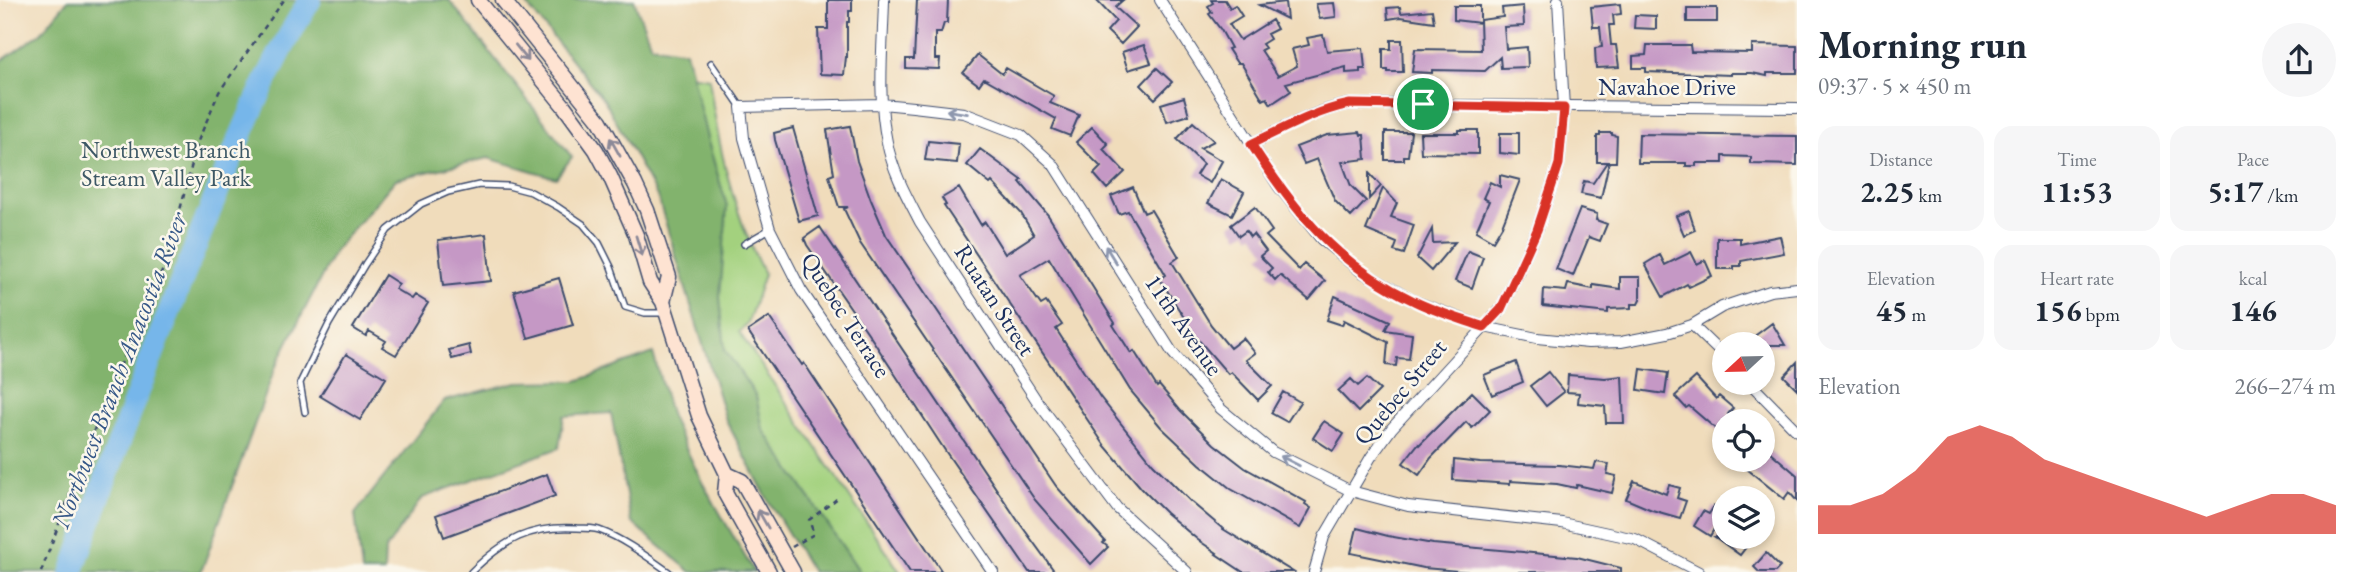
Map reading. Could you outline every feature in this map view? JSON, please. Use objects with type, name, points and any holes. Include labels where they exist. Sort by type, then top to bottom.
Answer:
[{"type":"main road","points":[[478,0],[564,106],[596,150],[615,186],[636,235],[650,282],[665,307],[699,416],[727,474],[725,493],[769,572]]},
{"type":"main road","points":[[503,0],[600,121],[635,184],[647,210],[669,277],[665,307]]},
{"type":"main road","points":[[727,474],[742,481],[793,572]]},
{"type":"street","name":"Ruatan Street","points":[[884,0],[882,104],[887,143],[894,168],[920,222],[1037,401],[1117,508],[1187,572]]},
{"type":"street","points":[[1160,0],[1279,187],[1321,239],[1362,272],[1414,301],[1484,327],[1536,338],[1588,343],[1621,342],[1667,333],[1692,324],[1722,307],[1770,291],[1797,288]]},
{"type":"street","name":"Quebec Street","points":[[1314,572],[1324,537],[1392,428],[1501,309],[1537,230],[1559,164],[1564,108],[1558,0]]},
{"type":"street","name":"11th Avenue","points":[[741,107],[882,104],[964,113],[1021,135],[1053,164],[1171,352],[1221,409],[1272,452],[1351,491],[1408,506],[1563,523],[1635,539],[1699,572]]},
{"type":"street","name":"Navahoe Drive","points":[[1251,144],[1310,116],[1350,104],[1797,108]]},
{"type":"street","name":"Quebec Terrace","points":[[741,107],[744,138],[770,229],[802,290],[993,572]]},
{"type":"street","points":[[1692,324],[1712,344]]},
{"type":"street","points":[[1763,396],[1797,430]]},
{"type":"lane","points":[[711,63],[741,107]]},
{"type":"lane","points":[[304,412],[299,383],[329,324],[365,264],[388,230],[421,204],[448,192],[479,185],[508,186],[531,192],[583,224],[599,243],[625,307],[645,313],[665,307]]},
{"type":"lane","points":[[744,244],[770,229]]},
{"type":"lane","points":[[471,572],[492,552],[523,534],[552,526],[598,529],[669,572]]},
{"type":"path","points":[[41,572],[106,397],[167,260],[198,141],[208,117],[219,92],[284,0]]},
{"type":"path","points":[[790,548],[814,534],[809,520],[838,498]]},
{"type":"green space","name":"Northwest Branch Stream Valley Park","points":[[68,0],[449,0],[572,157],[556,178],[488,158],[396,179],[335,250],[275,368],[201,572],[0,572],[0,62],[41,33]]},
{"type":"green space","points":[[523,0],[634,0],[651,45],[686,51],[727,206],[720,297],[725,350],[756,396],[763,429],[860,572],[812,572],[768,500],[726,420],[658,198],[605,101]]},
{"type":"green space","points":[[591,62],[709,78],[728,179],[753,251],[764,274],[748,323],[739,332],[900,572],[819,572],[756,451],[688,245]]},
{"type":"green space","points":[[653,353],[671,417],[702,482],[754,572],[691,572],[631,522],[611,413],[564,416],[559,448],[422,498],[385,550],[384,572],[362,572],[355,514],[444,401],[517,382],[577,381]]},
{"type":"building","points":[[828,0],[852,0],[852,11],[849,11],[847,22],[844,75],[820,74],[818,29],[828,29]]},
{"type":"building","points":[[917,0],[948,0],[947,23],[944,23],[941,33],[935,33],[935,59],[940,59],[939,69],[906,68],[906,59],[914,59]]},
{"type":"building","points":[[1096,0],[1123,0],[1115,7],[1137,27],[1121,44],[1107,31],[1116,21]]},
{"type":"building","points":[[1211,0],[1225,0],[1230,8],[1235,5],[1242,16],[1229,24],[1240,40],[1272,20],[1277,29],[1267,34],[1270,39],[1262,44],[1265,48],[1261,50],[1278,76],[1297,66],[1292,49],[1309,45],[1307,38],[1323,35],[1327,51],[1363,48],[1365,69],[1346,73],[1346,67],[1286,83],[1291,91],[1271,104],[1267,98],[1263,100],[1241,63],[1237,63],[1228,49],[1231,48],[1209,14],[1212,12],[1208,6],[1213,3]]},
{"type":"building","points":[[1285,2],[1287,19],[1259,5]]},
{"type":"building","points":[[1334,3],[1336,17],[1320,19],[1316,4]]},
{"type":"building","points":[[1620,4],[1621,14],[1613,15],[1614,25],[1609,25],[1611,45],[1616,45],[1619,67],[1596,68],[1595,48],[1602,47],[1600,27],[1593,27],[1591,7]]},
{"type":"building","points":[[1454,6],[1480,6],[1480,23],[1454,20]]},
{"type":"building","points":[[1523,6],[1524,26],[1504,27],[1506,49],[1527,47],[1528,67],[1501,68],[1500,57],[1485,71],[1412,72],[1415,49],[1481,50],[1480,20],[1503,17],[1502,8]]},
{"type":"building","points":[[1400,7],[1401,13],[1432,10],[1434,22],[1401,17],[1388,19],[1387,8]]},
{"type":"building","points":[[1687,8],[1717,8],[1717,22],[1687,22]]},
{"type":"building","points":[[1635,15],[1656,16],[1656,29],[1634,28]]},
{"type":"building","points":[[1391,40],[1402,40],[1403,72],[1383,70],[1383,49],[1391,49]]},
{"type":"building","points":[[1144,45],[1151,63],[1128,70],[1122,52]]},
{"type":"building","points":[[1647,45],[1690,45],[1691,52],[1752,53],[1752,45],[1797,46],[1797,73],[1731,75],[1646,72],[1646,68],[1633,68],[1633,56],[1646,55]]},
{"type":"building","points":[[978,55],[1002,74],[1006,68],[1054,96],[1050,103],[1079,115],[1070,136],[1052,129],[1056,119],[984,78],[979,85],[963,73]]},
{"type":"building","points":[[1157,68],[1172,82],[1155,99],[1141,85]]},
{"type":"building","points":[[1184,97],[1189,115],[1167,122],[1161,104]]},
{"type":"building","points":[[1193,122],[1214,141],[1200,148],[1222,161],[1210,183],[1196,175],[1203,164],[1177,139]]},
{"type":"building","points":[[850,126],[857,161],[886,235],[1056,486],[1105,541],[1103,543],[1108,547],[1091,564],[1035,500],[860,243],[844,209],[848,207],[839,207],[829,176],[834,174],[827,130]]},
{"type":"building","points":[[1092,127],[1108,144],[1103,149],[1125,172],[1107,189],[1094,174],[1101,167],[1076,142]]},
{"type":"building","points":[[793,128],[818,216],[799,221],[774,133]]},
{"type":"building","points":[[1459,130],[1478,130],[1478,154],[1421,153],[1420,133],[1459,133]]},
{"type":"building","points":[[1360,132],[1364,135],[1366,159],[1342,162],[1351,186],[1366,201],[1351,217],[1335,201],[1317,159],[1304,164],[1296,147],[1327,135]]},
{"type":"building","points":[[1385,132],[1411,132],[1408,156],[1404,156],[1404,160],[1385,160]]},
{"type":"building","points":[[1500,133],[1519,133],[1519,155],[1500,153]]},
{"type":"building","points":[[1600,133],[1617,136],[1616,162],[1609,162],[1601,198],[1581,194],[1584,181],[1593,183],[1607,162],[1597,162],[1597,136],[1600,136]]},
{"type":"building","points":[[1639,134],[1797,136],[1797,165],[1751,164],[1751,157],[1723,156],[1723,163],[1696,163],[1696,166],[1686,166],[1686,163],[1638,163]]},
{"type":"building","points":[[928,141],[959,144],[957,163],[925,160]]},
{"type":"building","points":[[980,149],[1022,180],[1020,182],[1048,215],[1131,353],[1134,351],[1157,387],[1159,385],[1214,444],[1245,468],[1306,502],[1311,508],[1300,528],[1231,489],[1161,427],[1130,390],[1049,258],[1020,275],[1041,305],[1046,302],[1062,325],[1056,329],[1100,397],[1153,464],[1223,529],[1293,572],[1243,572],[1216,554],[1166,513],[1105,446],[944,206],[946,205],[942,198],[959,188],[981,225],[985,222],[1005,254],[1034,235],[1021,213],[992,182],[990,184],[967,165]]},
{"type":"building","points":[[1369,173],[1381,186],[1369,199]]},
{"type":"building","points":[[1500,175],[1520,180],[1502,226],[1493,241],[1476,231],[1489,201],[1483,198],[1490,182],[1500,187]]},
{"type":"building","points":[[1221,179],[1244,192],[1232,215],[1208,203]]},
{"type":"building","points":[[1133,187],[1144,213],[1151,210],[1179,257],[1172,262],[1211,325],[1230,348],[1243,338],[1255,353],[1246,360],[1272,386],[1258,400],[1231,372],[1228,374],[1196,337],[1160,279],[1166,275],[1128,211],[1119,214],[1111,196]]},
{"type":"building","points":[[1383,188],[1397,203],[1391,217],[1414,225],[1404,254],[1394,251],[1397,243],[1366,230]]},
{"type":"building","points":[[1255,207],[1272,231],[1266,236],[1299,270],[1304,264],[1325,281],[1309,300],[1280,275],[1275,280],[1268,272],[1272,268],[1260,256],[1266,251],[1253,234],[1250,237],[1246,231],[1239,236],[1231,225]]},
{"type":"building","points":[[1580,209],[1597,214],[1596,220],[1607,224],[1600,241],[1589,237],[1573,276],[1556,269]]},
{"type":"building","points":[[1689,211],[1695,230],[1684,235],[1676,216]]},
{"type":"building","points":[[820,227],[1055,572],[1029,572],[946,452],[807,245],[804,238]]},
{"type":"building","points":[[1432,229],[1433,243],[1455,242],[1431,271],[1417,258]]},
{"type":"building","points":[[486,234],[491,281],[443,286],[438,240]]},
{"type":"building","points":[[1780,236],[1784,253],[1741,261],[1741,266],[1734,266],[1734,269],[1717,269],[1717,238],[1740,238],[1740,244]]},
{"type":"building","points":[[1468,251],[1483,257],[1472,288],[1455,281]]},
{"type":"building","points":[[1691,252],[1697,264],[1705,260],[1712,276],[1689,287],[1687,284],[1663,297],[1645,264],[1660,255],[1665,265]]},
{"type":"building","points":[[385,275],[399,284],[395,289],[412,299],[415,295],[428,303],[396,355],[382,347],[386,341],[369,331],[366,336],[353,328]]},
{"type":"building","points":[[1620,277],[1640,277],[1640,300],[1638,304],[1631,304],[1631,308],[1608,309],[1608,313],[1543,306],[1544,289],[1566,291],[1568,284],[1593,289],[1593,285],[1620,289]]},
{"type":"building","points":[[559,278],[573,325],[528,338],[514,291]]},
{"type":"building","points":[[1335,296],[1390,321],[1385,330],[1412,334],[1409,359],[1397,358],[1396,366],[1386,365],[1388,342],[1344,320],[1342,325],[1327,320]]},
{"type":"building","points":[[769,317],[802,365],[804,363],[942,572],[910,572],[748,331]]},
{"type":"building","points":[[1772,323],[1785,345],[1775,345],[1775,332],[1760,332]]},
{"type":"building","points":[[469,345],[471,354],[452,359],[449,350]]},
{"type":"building","points":[[346,354],[386,378],[360,420],[320,396]]},
{"type":"building","points":[[1516,362],[1523,382],[1492,395],[1484,375]]},
{"type":"building","points":[[1797,362],[1797,389],[1784,376]]},
{"type":"building","points":[[1641,369],[1668,373],[1665,394],[1638,390]]},
{"type":"building","points":[[1548,372],[1564,392],[1546,406],[1530,386]]},
{"type":"building","points":[[1568,375],[1605,378],[1622,376],[1624,423],[1606,423],[1605,406],[1578,403],[1579,393],[1567,392]]},
{"type":"building","points":[[1696,377],[1712,396],[1716,399],[1719,396],[1733,408],[1712,409],[1712,426],[1689,406],[1686,408],[1675,396]]},
{"type":"building","points":[[1367,378],[1380,390],[1358,412],[1338,391],[1351,379],[1358,386]]},
{"type":"building","points":[[1283,392],[1300,402],[1287,422],[1271,413]]},
{"type":"building","points":[[1472,392],[1490,410],[1472,428],[1466,422],[1431,458],[1419,475],[1403,463],[1418,444]]},
{"type":"building","points":[[1324,421],[1344,434],[1333,451],[1313,438]]},
{"type":"building","points":[[1775,456],[1797,475],[1797,501],[1789,492],[1784,499],[1775,492],[1775,486],[1768,486],[1751,472],[1775,472]]},
{"type":"building","points":[[1454,460],[1594,469],[1596,462],[1609,464],[1607,474],[1616,476],[1612,493],[1577,485],[1576,488],[1557,484],[1453,480]]},
{"type":"building","points":[[547,474],[555,496],[444,537],[436,515]]},
{"type":"building","points":[[1634,481],[1666,494],[1669,485],[1680,488],[1677,498],[1686,501],[1680,518],[1626,499]]},
{"type":"building","points":[[1712,509],[1710,536],[1694,526],[1703,511],[1709,514]]},
{"type":"building","points":[[1357,528],[1433,544],[1577,557],[1621,568],[1621,572],[1470,572],[1424,568],[1351,553]]},
{"type":"building","points":[[1732,549],[1745,549],[1740,555]]},
{"type":"building","points":[[1766,553],[1780,567],[1775,572],[1759,572],[1754,567]]},
{"type":"waterway","name":"Northwest Branch Anacostia River","points":[[72,572],[148,367],[234,151],[277,59],[310,0]]},
{"type":"route","points":[[1350,104],[1423,104],[1564,108],[1559,164],[1537,230],[1501,309],[1484,327],[1414,301],[1362,272],[1321,239],[1279,187],[1251,144],[1334,107],[1350,104]]}]
